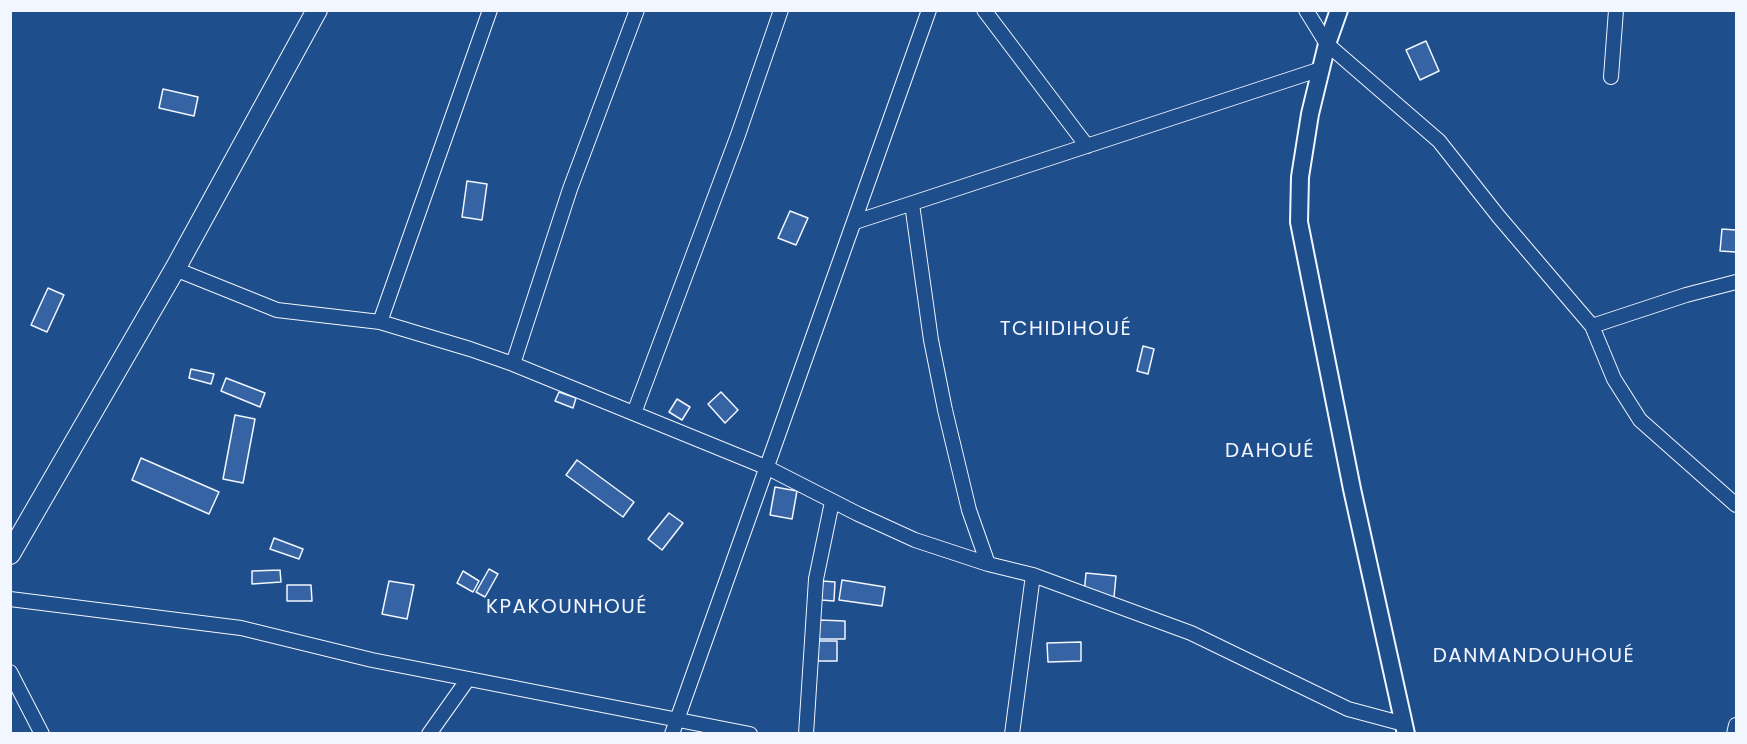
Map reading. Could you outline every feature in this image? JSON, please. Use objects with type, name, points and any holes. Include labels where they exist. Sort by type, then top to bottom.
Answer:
[{"type":"main road","points":[[10,554],[175,269],[317,10]]},
{"type":"street","points":[[380,322],[490,10]]},
{"type":"street","points":[[513,364],[570,189],[637,10]]},
{"type":"street","points":[[634,413],[738,135],[781,10]]},
{"type":"street","points":[[672,734],[930,10]]},
{"type":"street","points":[[984,10],[1087,146]]},
{"type":"street","points":[[1306,10],[1327,44],[1439,141],[1499,217],[1592,326],[1614,379],[1640,420],[1737,505]]},
{"type":"street","points":[[1339,10],[1327,44],[1310,114],[1300,177],[1299,222],[1352,489],[1405,729]]},
{"type":"street","points":[[1611,77],[1616,10]]},
{"type":"street","points":[[855,222],[1321,69]]},
{"type":"street","points":[[912,204],[931,340],[945,410],[969,510],[987,564]]},
{"type":"street","points":[[175,269],[277,310],[380,322],[513,364],[724,452],[768,468],[915,540],[987,564],[1033,575],[1191,633],[1348,709],[1405,729]]},
{"type":"street","points":[[1592,326],[1686,295],[1737,282]]},
{"type":"street","points":[[806,734],[816,579],[832,501]]},
{"type":"street","points":[[1012,734],[1033,575]]},
{"type":"street","points":[[10,599],[241,628],[372,660],[678,718],[750,734]]},
{"type":"street","points":[[10,672],[42,734]]},
{"type":"street","points":[[429,734],[468,679]]},
{"type":"street","points":[[1734,734],[1737,725]]},
{"type":"building","points":[[1426,41],[1439,71],[1420,80],[1406,50]]},
{"type":"building","points":[[163,89],[198,97],[194,116],[159,108]]},
{"type":"building","points":[[467,181],[487,184],[482,220],[462,217]]},
{"type":"building","points":[[790,211],[808,218],[796,245],[778,238]]},
{"type":"building","points":[[1722,229],[1736,230],[1736,252],[1720,251]]},
{"type":"building","points":[[48,288],[64,295],[47,332],[31,325]]},
{"type":"building","points":[[1143,346],[1154,349],[1148,374],[1137,371]]},
{"type":"building","points":[[191,369],[214,374],[211,384],[189,378]]},
{"type":"building","points":[[226,378],[265,393],[260,407],[221,391]]},
{"type":"building","points":[[559,392],[576,398],[573,408],[555,401]]},
{"type":"building","points":[[721,392],[738,410],[725,423],[708,404]]},
{"type":"building","points":[[677,399],[690,407],[682,420],[669,412]]},
{"type":"building","points":[[235,415],[255,419],[243,483],[223,479]]},
{"type":"building","points":[[141,458],[219,492],[209,514],[132,480]]},
{"type":"building","points":[[577,460],[634,502],[623,517],[566,475]]},
{"type":"building","points":[[775,487],[797,491],[792,519],[770,515]]},
{"type":"building","points":[[669,513],[683,523],[662,550],[648,539]]},
{"type":"building","points":[[274,538],[303,549],[299,559],[270,549]]},
{"type":"building","points":[[489,569],[498,574],[485,597],[476,592]]},
{"type":"building","points":[[280,570],[281,582],[252,584],[252,571]]},
{"type":"building","points":[[463,571],[479,581],[473,592],[457,583]]},
{"type":"building","points":[[1086,573],[1116,576],[1114,597],[1084,594]]},
{"type":"building","points":[[842,580],[885,587],[882,606],[839,600]]},
{"type":"building","points":[[389,581],[414,585],[407,619],[382,614]]},
{"type":"building","points":[[823,581],[835,582],[834,601],[821,600]]},
{"type":"building","points":[[287,585],[311,585],[312,601],[287,601]]},
{"type":"building","points":[[819,620],[845,621],[845,639],[819,639]]},
{"type":"building","points":[[818,641],[837,641],[837,661],[818,661]]},
{"type":"building","points":[[1081,642],[1081,661],[1048,662],[1047,643]]},
{"type":"district","name":"TCHIDIHOUÉ","points":[[1066,330]]},
{"type":"district","name":"DAHOUÉ","points":[[1270,452]]},
{"type":"district","name":"KPAKOUNHOUÉ","points":[[567,608]]},
{"type":"district","name":"DANMANDOUHOUÉ","points":[[1534,657]]}]
